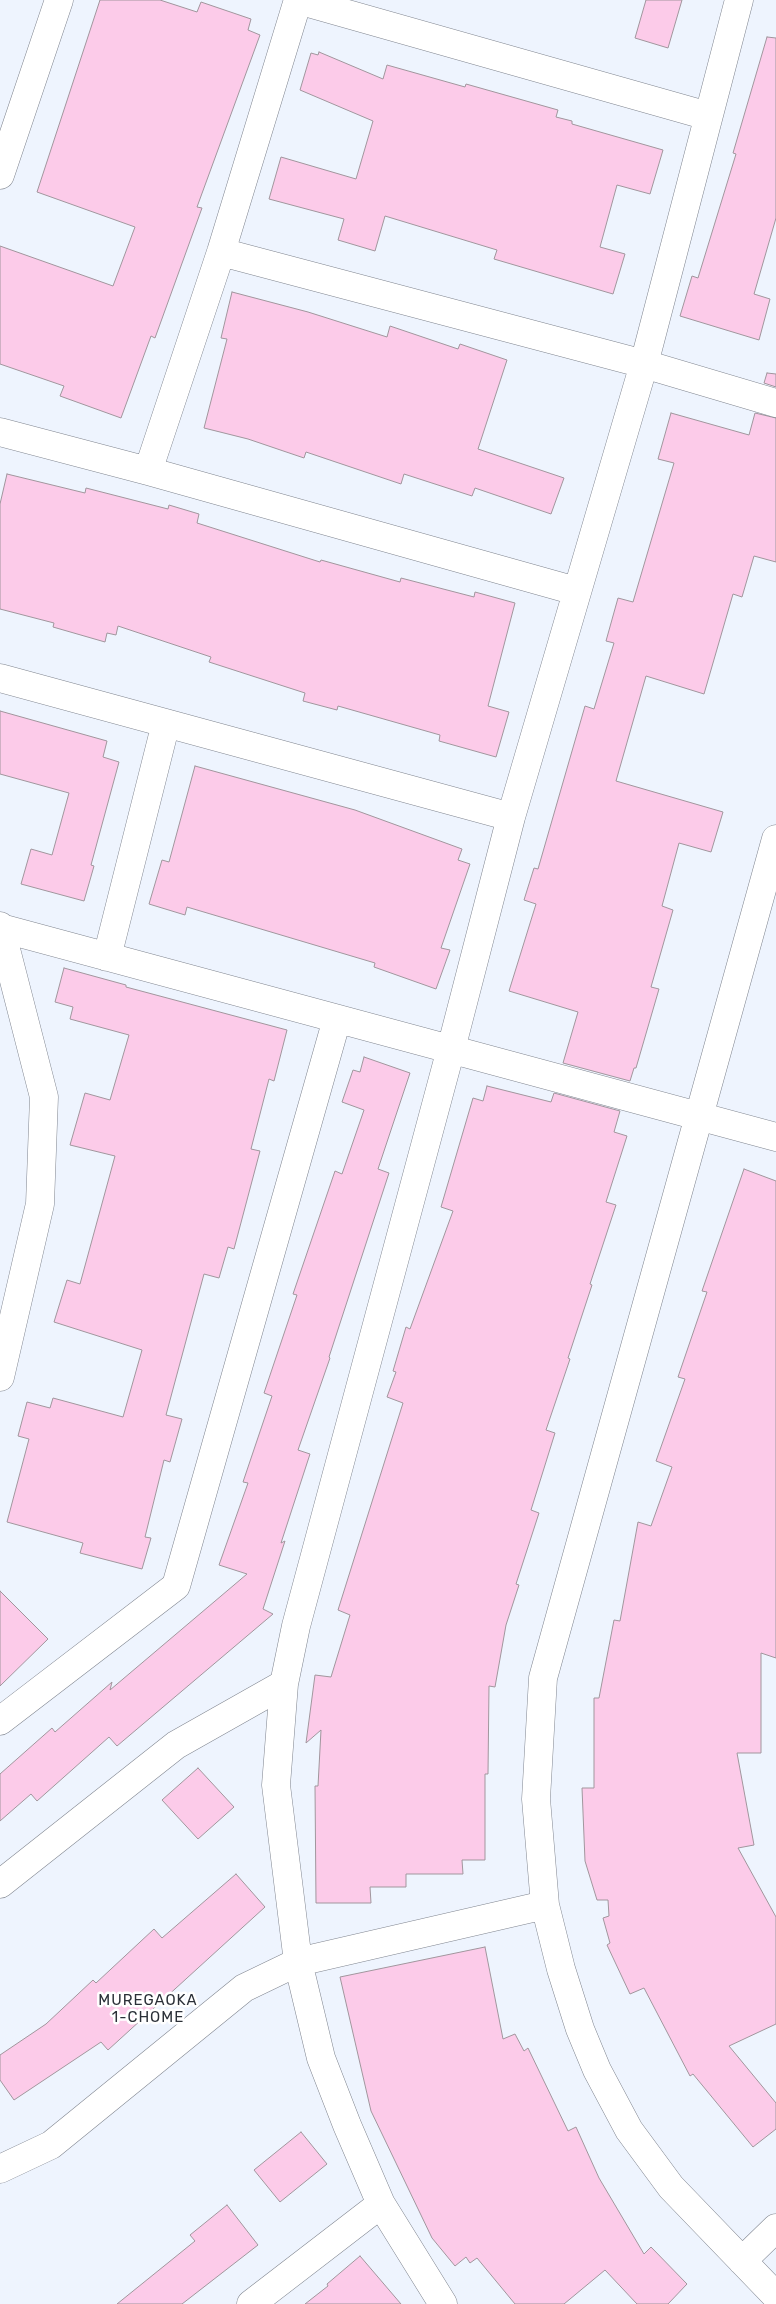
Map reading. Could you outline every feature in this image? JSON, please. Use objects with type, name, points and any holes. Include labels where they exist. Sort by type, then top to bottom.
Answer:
[{"type":"street","points":[[0,175],[59,0]]},
{"type":"street","points":[[148,471],[221,252],[298,0],[708,116]]},
{"type":"street","points":[[443,2304],[381,2204],[321,2058],[298,1962],[276,1785],[284,1684],[296,1626],[451,1049],[510,817],[644,364],[739,0]]},
{"type":"street","points":[[221,252],[644,364],[776,403]]},
{"type":"street","points":[[0,432],[148,471],[576,591]]},
{"type":"street","points":[[0,678],[510,817]]},
{"type":"street","points":[[108,956],[166,723]]},
{"type":"street","points":[[776,838],[543,1678],[536,1799],[545,1905],[561,1970],[580,2029],[597,2070],[629,2130],[671,2187],[776,2296]]},
{"type":"street","points":[[0,1377],[40,1204],[44,1097],[0,927],[776,1137]]},
{"type":"street","points":[[0,1721],[176,1586],[337,1019]]},
{"type":"street","points":[[0,1884],[176,1745],[284,1684]]},
{"type":"street","points":[[0,2169],[51,2145],[244,1988],[298,1962],[545,1905]]},
{"type":"street","points":[[251,2304],[381,2204]]},
{"type":"street","points":[[742,2261],[776,2228]]},
{"type":"building","points":[[100,0],[160,0],[197,12],[201,2],[251,19],[248,30],[260,35],[197,207],[202,208],[155,338],[151,336],[121,418],[60,396],[64,386],[0,364],[0,246],[113,286],[135,227],[37,192]]},
{"type":"building","points":[[646,0],[682,0],[668,48],[635,38]]},
{"type":"building","points":[[767,37],[776,38],[776,218],[754,294],[770,299],[759,340],[680,316],[692,276],[698,278],[736,154],[733,153]]},
{"type":"building","points":[[319,52],[383,79],[387,65],[465,87],[466,84],[558,110],[556,117],[572,121],[572,124],[663,150],[650,194],[617,185],[600,247],[625,254],[613,294],[494,259],[497,250],[385,216],[375,251],[338,240],[344,219],[269,199],[281,157],[356,179],[373,121],[300,90],[311,53],[318,55]]},
{"type":"building","points":[[232,292],[308,312],[387,337],[390,326],[458,349],[460,344],[507,360],[478,449],[564,478],[551,514],[475,488],[472,496],[404,474],[401,484],[306,452],[304,458],[248,439],[204,428],[227,339],[221,338]]},
{"type":"building","points":[[767,373],[776,374],[776,387],[764,383]]},
{"type":"building","points":[[671,413],[749,435],[755,413],[776,418],[776,562],[754,556],[742,597],[733,594],[704,694],[646,676],[616,781],[723,812],[711,852],[679,843],[662,906],[673,910],[651,987],[659,989],[636,1068],[634,1068],[630,1081],[563,1063],[578,1012],[509,991],[536,904],[524,900],[534,868],[538,869],[585,706],[594,709],[614,643],[606,641],[618,598],[633,602],[674,463],[658,459]]},
{"type":"building","points":[[7,474],[85,493],[86,488],[168,509],[169,505],[199,514],[197,523],[320,562],[321,560],[400,582],[401,578],[474,597],[475,592],[515,603],[488,706],[509,712],[496,757],[439,741],[440,735],[338,706],[337,710],[303,701],[305,693],[209,662],[211,657],[118,626],[116,635],[107,633],[105,642],[53,627],[54,623],[0,609],[0,504]]},
{"type":"building","points":[[0,711],[107,741],[103,757],[119,762],[91,865],[94,866],[84,901],[21,884],[31,849],[52,855],[69,793],[0,774]]},
{"type":"building","points":[[195,766],[355,810],[462,849],[458,860],[470,864],[441,948],[450,950],[436,989],[374,967],[375,963],[187,907],[185,915],[149,904],[162,860],[169,862]]},
{"type":"building","points":[[64,968],[126,985],[126,987],[287,1030],[274,1081],[269,1079],[251,1149],[260,1151],[234,1249],[228,1247],[219,1278],[204,1274],[166,1415],[182,1419],[170,1462],[164,1460],[145,1537],[151,1538],[142,1569],[80,1553],[83,1543],[7,1522],[29,1439],[18,1436],[27,1402],[50,1408],[53,1398],[123,1417],[142,1350],[54,1322],[67,1280],[80,1284],[115,1156],[70,1145],[85,1093],[110,1100],[129,1035],[70,1019],[73,1007],[55,1002]]},
{"type":"building","points":[[364,1057],[410,1073],[378,1169],[389,1173],[330,1358],[298,1450],[310,1454],[281,1543],[285,1541],[263,1609],[273,1614],[117,1746],[109,1737],[37,1801],[31,1794],[0,1821],[0,1774],[52,1728],[55,1732],[112,1682],[110,1690],[247,1574],[219,1565],[248,1483],[243,1482],[272,1396],[264,1393],[297,1295],[293,1294],[335,1171],[342,1174],[364,1110],[342,1102],[353,1070],[360,1072]]},
{"type":"building","points":[[487,1086],[551,1102],[554,1093],[620,1111],[614,1132],[627,1136],[606,1202],[616,1205],[590,1284],[592,1285],[568,1358],[570,1359],[546,1430],[555,1433],[531,1510],[539,1513],[516,1584],[519,1585],[506,1625],[495,1687],[489,1686],[488,1774],[485,1774],[485,1860],[462,1860],[463,1874],[406,1874],[406,1887],[370,1887],[371,1903],[316,1903],[315,1786],[318,1786],[321,1730],[306,1743],[315,1675],[331,1677],[350,1615],[338,1610],[403,1403],[387,1397],[396,1372],[393,1371],[406,1327],[410,1329],[453,1211],[441,1207],[473,1098],[483,1101]]},
{"type":"building","points":[[744,1169],[776,1181],[776,1658],[761,1653],[761,1753],[737,1753],[754,1845],[738,1848],[776,1917],[776,2024],[729,2046],[776,2103],[776,2129],[753,2147],[693,2074],[690,2076],[644,1988],[630,1994],[607,1945],[610,1943],[603,1918],[609,1916],[608,1900],[597,1900],[585,1861],[582,1788],[594,1788],[594,1698],[599,1698],[614,1620],[620,1621],[638,1522],[651,1526],[672,1467],[656,1461],[685,1379],[678,1377],[707,1292],[702,1291]]},
{"type":"building","points":[[0,1591],[48,1639],[0,1686]]},
{"type":"building","points":[[198,1768],[234,1807],[198,1839],[162,1800]]},
{"type":"building","points":[[236,1874],[265,1907],[108,2050],[101,2042],[14,2100],[0,2080],[0,2055],[46,2024],[93,1980],[96,1983],[154,1929],[162,1938]]},
{"type":"building","points":[[485,1947],[503,2039],[515,2034],[524,2051],[528,2048],[568,2131],[576,2127],[599,2178],[644,2254],[651,2247],[687,2284],[668,2304],[637,2304],[605,2270],[564,2304],[515,2304],[477,2258],[470,2263],[466,2257],[455,2266],[432,2238],[371,2111],[340,1977]]},
{"type":"building","points":[[301,2132],[327,2164],[280,2202],[254,2170]]},
{"type":"building","points":[[227,2205],[258,2245],[182,2304],[117,2304],[195,2241],[190,2235]]},
{"type":"building","points":[[360,2256],[401,2304],[305,2304],[328,2286],[327,2284]]},
{"type":"district","name":"MUREGAOKA 1-CHOME","points":[[148,2010]]}]
